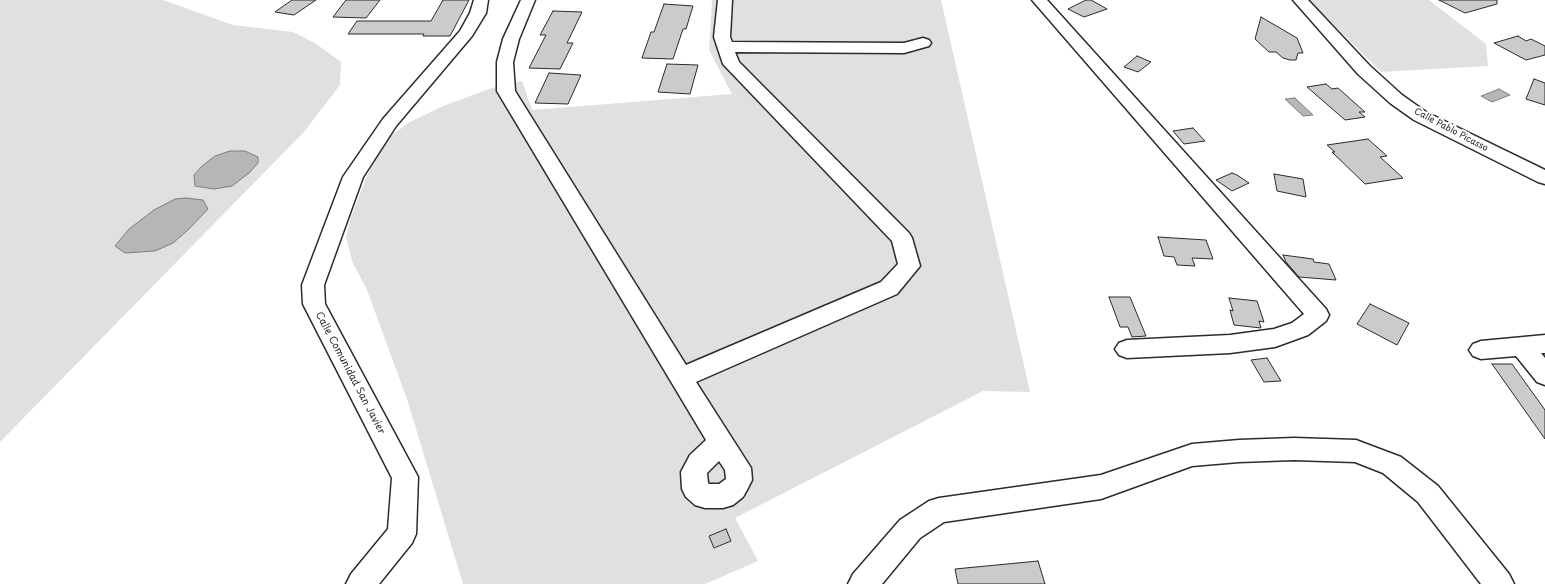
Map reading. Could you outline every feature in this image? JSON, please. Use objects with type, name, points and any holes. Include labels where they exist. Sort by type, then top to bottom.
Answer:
[{"type":"street","name":"Calle Comunidad San Javier","points":[[361,584],[402,534],[404,477],[314,304],[313,286],[353,176],[389,123],[466,33],[478,13],[481,0]]},
{"type":"street","points":[[528,0],[511,38],[505,62],[506,91],[721,442]]},
{"type":"street","points":[[681,378],[889,288],[910,266],[902,238],[731,64],[722,37],[725,0]]},
{"type":"street","points":[[1039,0],[1318,315],[1300,329],[1275,338],[1230,344],[1127,349]]},
{"type":"street","name":"Calle Pablo Picasso","points":[[1300,0],[1364,70],[1396,99],[1420,116],[1541,177]]},
{"type":"street","points":[[725,48],[904,48],[923,43]]},
{"type":"street","points":[[1541,177],[1538,186],[1545,193]]},
{"type":"street","points":[[1481,350],[1534,345],[1545,375]]},
{"type":"street","points":[[863,584],[910,529],[938,510],[1034,495],[1100,487],[1192,455],[1239,451],[1294,449],[1356,452],[1392,465],[1428,494],[1499,584]]},
{"type":"shaded area","points":[[0,0],[163,0],[233,25],[293,32],[315,43],[341,62],[340,85],[304,132],[0,442]]},
{"type":"shaded area","points":[[712,0],[941,0],[1030,392],[983,391],[735,518],[758,561],[705,584],[463,584],[407,399],[367,290],[352,261],[346,237],[351,217],[367,176],[379,151],[392,135],[410,122],[443,106],[492,88],[522,81],[532,110],[732,94],[709,50]]},
{"type":"shaded area","points":[[1309,0],[1429,0],[1486,44],[1488,66],[1381,72]]},
{"type":"shaded area","points":[[1499,89],[1510,95],[1492,102],[1481,96]]},
{"type":"shaded area","points":[[1295,98],[1313,115],[1303,116],[1285,99]]},
{"type":"shaded area","points":[[230,151],[245,151],[258,157],[258,163],[249,173],[232,186],[214,189],[195,186],[194,175],[202,166],[215,156]]},
{"type":"shaded area","points":[[186,198],[203,200],[208,209],[173,243],[155,251],[125,253],[115,246],[129,229],[154,210],[175,199]]},
{"type":"building","points":[[292,0],[316,0],[294,15],[275,12]]},
{"type":"building","points":[[346,0],[380,0],[366,18],[333,17]]},
{"type":"building","points":[[443,0],[469,0],[450,36],[423,36],[424,34],[348,34],[357,21],[431,21]]},
{"type":"building","points":[[1086,0],[1091,0],[1107,9],[1084,17],[1068,9]]},
{"type":"building","points":[[1439,0],[1497,0],[1497,4],[1465,13]]},
{"type":"building","points":[[664,4],[693,6],[686,29],[683,29],[673,59],[642,58],[651,32],[654,32]]},
{"type":"building","points":[[553,11],[582,12],[567,43],[573,43],[560,69],[529,68],[546,35],[540,35]]},
{"type":"building","points":[[1261,17],[1297,38],[1303,53],[1298,53],[1296,60],[1283,58],[1276,52],[1269,52],[1255,39]]},
{"type":"building","points":[[1518,36],[1526,41],[1531,39],[1545,46],[1545,55],[1526,60],[1494,43]]},
{"type":"building","points":[[1137,56],[1151,62],[1138,72],[1124,67]]},
{"type":"building","points":[[667,64],[698,65],[690,94],[658,92]]},
{"type":"building","points":[[549,73],[581,75],[568,104],[535,103]]},
{"type":"building","points":[[1534,79],[1545,83],[1545,105],[1526,99]]},
{"type":"building","points":[[1326,84],[1332,89],[1338,88],[1365,112],[1359,112],[1365,117],[1345,120],[1307,87]]},
{"type":"building","points":[[1193,128],[1205,141],[1184,144],[1173,131]]},
{"type":"building","points":[[1368,139],[1387,156],[1380,157],[1403,178],[1365,184],[1332,152],[1335,152],[1327,145]]},
{"type":"building","points":[[1232,173],[1249,183],[1232,191],[1216,180]]},
{"type":"building","points":[[1274,174],[1303,179],[1306,197],[1277,191]]},
{"type":"building","points":[[1158,237],[1206,240],[1213,259],[1192,258],[1195,266],[1177,265],[1174,257],[1164,256]]},
{"type":"building","points":[[1283,255],[1313,259],[1314,262],[1329,264],[1336,280],[1299,277],[1286,262]]},
{"type":"building","points":[[1109,297],[1130,297],[1146,336],[1132,337],[1128,327],[1120,327]]},
{"type":"building","points":[[1229,298],[1257,301],[1264,322],[1259,321],[1261,328],[1234,325],[1230,310],[1233,311]]},
{"type":"building","points":[[1370,304],[1409,323],[1397,345],[1357,324]]},
{"type":"building","points":[[1267,358],[1281,381],[1264,382],[1251,360]]},
{"type":"building","points":[[1492,364],[1512,364],[1545,410],[1545,439]]},
{"type":"building","points":[[726,529],[731,541],[714,548],[709,536]]},
{"type":"building","points":[[1038,561],[1045,584],[958,584],[955,569]]}]
